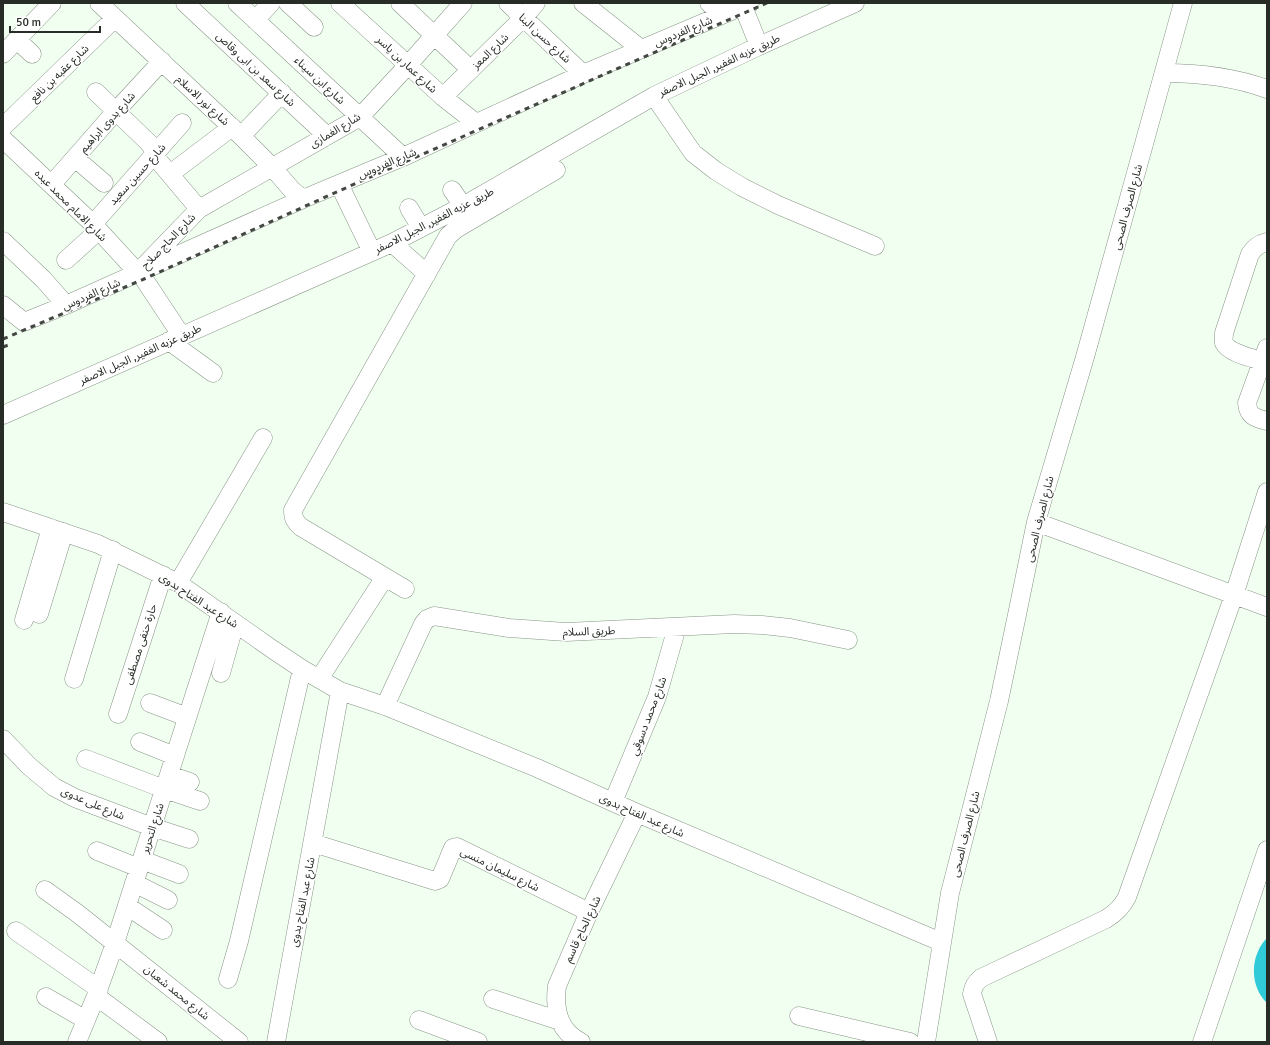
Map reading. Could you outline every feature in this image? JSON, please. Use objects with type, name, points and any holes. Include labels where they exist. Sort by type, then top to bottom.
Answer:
[{"type":"street","points":[[3,54],[52,3]]},
{"type":"street","name":"شارع نور الاسلام","points":[[99,3],[237,132],[272,167],[292,190],[303,199]]},
{"type":"street","name":"شارع سعد بن ابى وقاص","points":[[185,3],[327,136]]},
{"type":"street","name":"شارع ابن سيناء","points":[[237,3],[403,157]]},
{"type":"street","points":[[255,20],[271,3]]},
{"type":"street","points":[[288,3],[314,27]]},
{"type":"street","name":"شارع عمار بن ياسر","points":[[340,3],[443,97],[476,123]]},
{"type":"street","points":[[400,3],[471,70]]},
{"type":"street","name":"شارع حسن البنا","points":[[508,3],[583,74]]},
{"type":"street","name":"شارع المعز","points":[[443,97],[523,18],[536,3]]},
{"type":"street","points":[[583,3],[641,49]]},
{"type":"street","name":"طريق عزبه الغفير, الجبل الاصفر","points":[[3,415],[392,243],[463,206],[654,96],[758,46],[855,3]]},
{"type":"street","name":"شارع الصرف الصحى","points":[[926,1042],[950,893],[1000,693],[1036,522],[1085,357],[1183,3]]},
{"type":"street","name":"شارع الغمازى","points":[[199,209],[360,117],[408,65],[460,4]]},
{"type":"street","points":[[746,4],[758,46]]},
{"type":"street","name":"شارع الفردوس","points":[[3,305],[24,322],[66,305],[303,199],[403,157],[583,74],[641,49],[715,9],[746,4]]},
{"type":"street","name":"شارع عقبه بن نافع","points":[[3,127],[115,18]]},
{"type":"street","points":[[17,40],[32,54]]},
{"type":"street","name":"شارع بدوى ابراهيم","points":[[52,184],[162,61]]},
{"type":"street","points":[[1164,73],[1185,73],[1228,78],[1250,82],[1267,89]]},
{"type":"street","name":"شارع الحاج صلاح","points":[[96,92],[150,144],[153,148],[154,155],[199,209],[138,272]]},
{"type":"street","points":[[170,174],[237,132],[282,93]]},
{"type":"street","points":[[654,96],[693,153],[716,171],[742,187],[778,205],[875,246]]},
{"type":"street","name":"شارع حسين سعيد","points":[[66,260],[96,227],[154,155],[182,124]]},
{"type":"street","name":"شارع الامام محمد عبده","points":[[3,139],[96,227],[138,272],[144,279],[175,338]]},
{"type":"street","points":[[75,158],[104,183]]},
{"type":"street","points":[[405,589],[301,527],[296,523],[293,517],[293,510],[427,274],[444,241],[451,232],[556,170]]},
{"type":"street","points":[[339,184],[372,252]]},
{"type":"street","points":[[452,190],[463,206]]},
{"type":"street","points":[[409,208],[420,228]]},
{"type":"street","points":[[3,241],[43,279],[66,305]]},
{"type":"street","points":[[1267,242],[1261,243],[1254,248],[1250,254],[1224,333],[1224,341],[1228,348],[1234,351],[1265,355],[1247,403],[1247,409],[1251,414],[1267,421]]},
{"type":"street","points":[[392,243],[427,274]]},
{"type":"street","points":[[175,338],[214,373]]},
{"type":"street","name":"حارة حنفى مصطفى","points":[[118,714],[171,579],[263,438]]},
{"type":"street","points":[[988,1042],[972,994],[973,987],[976,982],[981,978],[1106,919],[1115,914],[1125,902],[1234,595],[1267,492]]},
{"type":"street","name":"شارع عبد الفتاح بدوى","points":[[3,513],[113,550],[171,579],[302,668],[340,691],[385,706],[537,768],[637,813],[942,942]]},
{"type":"street","points":[[1036,522],[1267,607]]},
{"type":"street","points":[[31,617],[57,530]]},
{"type":"street","points":[[74,679],[113,550]]},
{"type":"street","points":[[319,679],[385,577]]},
{"type":"street","name":"شارع التحرير","points":[[77,1042],[115,943],[221,612]]},
{"type":"street","name":"طريق السلام","points":[[385,706],[423,624],[434,616],[509,628],[566,632],[734,624],[762,625],[790,628],[848,640]]},
{"type":"street","points":[[221,674],[236,623]]},
{"type":"street","name":"شارع محمد دسوقي","points":[[613,802],[657,697],[677,627]]},
{"type":"street","points":[[228,979],[239,941],[302,668]]},
{"type":"street","name":"شارع عبد الفتاح بدوى","points":[[276,1042],[340,691]]},
{"type":"street","points":[[150,703],[187,717]]},
{"type":"street","name":"شارع على عدوى","points":[[3,739],[29,766],[54,787],[75,798],[152,827],[189,839]]},
{"type":"street","points":[[140,742],[175,756]]},
{"type":"street","points":[[86,759],[166,782],[200,801]]},
{"type":"street","points":[[166,782],[190,782]]},
{"type":"street","name":"شارع الحاج قاسم","points":[[565,1031],[556,1010],[557,986],[637,813]]},
{"type":"street","name":"شارع سليمان منسى","points":[[313,843],[435,881],[440,879],[453,848],[457,847],[590,912]]},
{"type":"street","points":[[1202,1042],[1263,871],[1267,850]]},
{"type":"street","points":[[97,851],[138,870],[179,874]]},
{"type":"street","points":[[138,870],[168,900]]},
{"type":"street","name":"شارع محمد شعبان","points":[[45,890],[77,913],[239,1042]]},
{"type":"street","points":[[127,906],[163,930]]},
{"type":"street","points":[[16,931],[158,1042]]},
{"type":"street","points":[[46,997],[86,1020]]},
{"type":"street","points":[[493,999],[565,1031],[581,1042]]},
{"type":"street","points":[[799,1016],[910,1042]]},
{"type":"street","points":[[419,1020],[478,1042]]},
{"type":"water","points":[[1267,938],[1267,1003],[1257,988],[1254,970],[1257,953]]},
{"type":"railway","points":[[3,339],[144,279],[341,190],[767,3]]},
{"type":"railway","points":[[3,347],[11,344]]}]
